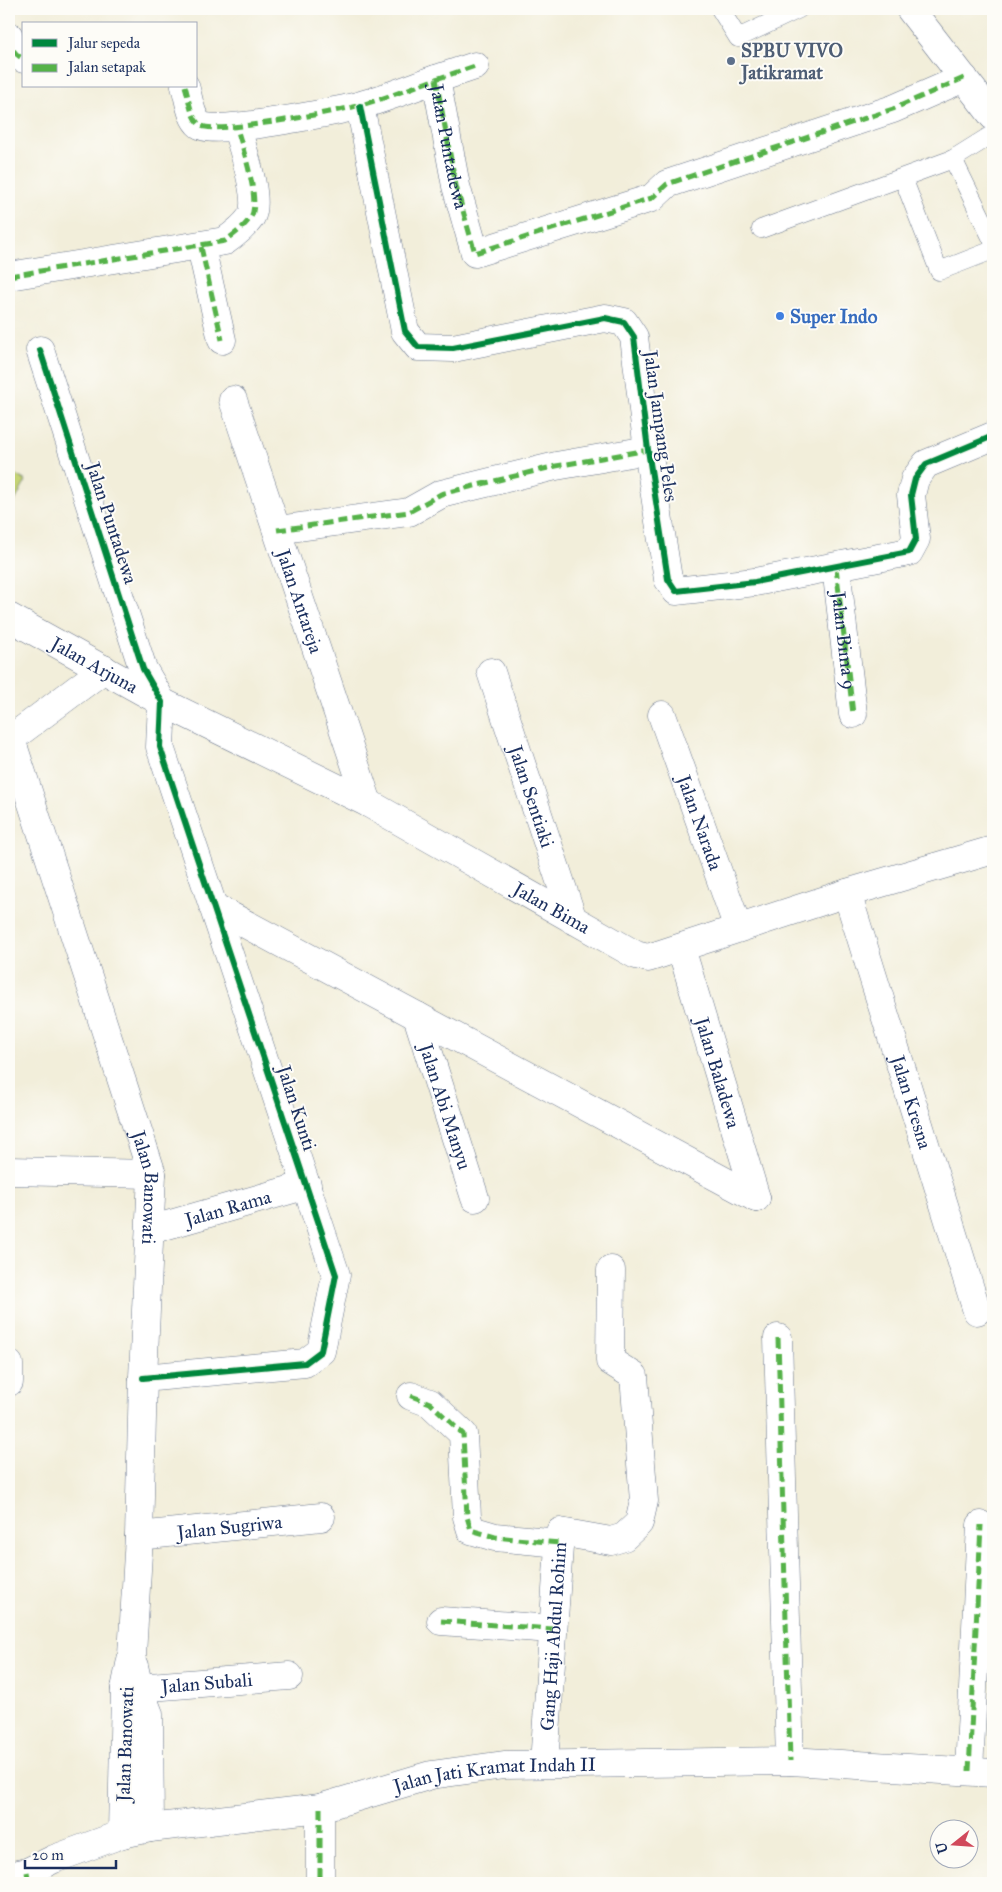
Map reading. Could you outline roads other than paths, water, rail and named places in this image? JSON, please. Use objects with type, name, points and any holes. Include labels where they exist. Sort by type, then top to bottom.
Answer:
[{"type":"street","points":[[910,9],[993,116]]},
{"type":"street","points":[[9,36],[10,45],[18,56],[22,58]]},
{"type":"street","points":[[436,80],[475,66]]},
{"type":"street","name":"Jalan Puntadewa","points":[[186,88],[194,118],[201,126],[213,129],[237,128],[360,106],[436,80],[456,186],[475,253],[652,198],[667,184],[893,109],[964,78]]},
{"type":"street","name":"Jalan Jampang Peles","points":[[360,106],[405,331],[418,347],[453,348],[605,318],[624,322],[634,337],[648,450],[668,579],[676,590],[755,582],[909,552],[916,539],[911,495],[915,479],[926,464],[993,436]]},
{"type":"street","points":[[9,276],[200,247],[225,241],[239,231],[252,215],[254,199],[237,128]]},
{"type":"street","points":[[200,247],[222,340]]},
{"type":"street","name":"Jalan Puntadewa","points":[[40,350],[144,669],[162,702]]},
{"type":"street","name":"Jalan Antareja","points":[[233,400],[368,803]]},
{"type":"street","points":[[277,530],[408,512],[441,494],[556,466],[648,450]]},
{"type":"street","name":"Jalan Bima 9","points":[[836,567],[853,714]]},
{"type":"street","name":"Jalan Arjuna","points":[[9,617],[97,675]]},
{"type":"street","name":"Jalan Arjuna","points":[[9,638],[97,675],[136,687]]},
{"type":"street","name":"Jalan Sentiaki","points":[[491,672],[573,920]]},
{"type":"street","points":[[10,740],[97,675]]},
{"type":"street","name":"Jalan Bima","points":[[136,687],[162,702],[368,803],[636,955],[648,958],[847,893],[993,850]]},
{"type":"street","name":"Jalan Kunti","points":[[143,1378],[305,1363],[321,1351],[336,1275],[160,747],[162,702]]},
{"type":"street","name":"Jalan Narada","points":[[662,715],[738,928]]},
{"type":"street","name":"Jalan Banowati","points":[[10,740],[152,1174],[143,1378],[139,1536],[132,1655],[132,1689],[122,1834]]},
{"type":"street","name":"Jalan Kresna","points":[[847,893],[977,1311]]},
{"type":"street","points":[[214,907],[417,1016]]},
{"type":"street","name":"Jalan Baladewa","points":[[417,1016],[756,1198],[680,948]]},
{"type":"street","name":"Jalan Abi Manyu","points":[[417,1016],[475,1198]]},
{"type":"street","points":[[9,1171],[152,1174]]},
{"type":"street","name":"Jalan Rama","points":[[150,1230],[307,1185]]},
{"type":"street","name":"Gang Haji Abdul Rohim","points":[[544,1764],[560,1532],[610,1542],[624,1537],[639,1523],[644,1501],[634,1376],[610,1360],[611,1270]]},
{"type":"street","points":[[778,1338],[790,1760]]},
{"type":"street","points":[[9,1364],[9,1382]]},
{"type":"street","points":[[411,1396],[430,1403],[463,1434],[467,1516],[471,1530],[495,1537],[559,1544]]},
{"type":"street","name":"Jalan Sugriwa","points":[[139,1536],[321,1517]]},
{"type":"street","points":[[981,1525],[981,1772]]},
{"type":"street","points":[[441,1620],[552,1629]]},
{"type":"street","name":"Jalan Subali","points":[[132,1689],[289,1676]]},
{"type":"street","name":"Jalan Banowati","points":[[132,1689],[149,1714],[150,1828]]},
{"type":"street","name":"Jalan Jati Kramat Indah II","points":[[22,1877],[54,1858],[122,1834],[150,1828],[320,1808],[431,1776],[504,1765],[790,1760],[981,1772]]},
{"type":"street","points":[[320,1808],[320,1883]]},
{"type":"lane","points":[[720,9],[738,38],[799,9]]},
{"type":"lane","points":[[761,228],[954,159],[993,134]]},
{"type":"lane","points":[[954,159],[993,241]]},
{"type":"lane","points":[[903,178],[940,271],[993,250]]},
{"type":"place","name":"SPBU VIVO Jatikramat","points":[[731,61]]},
{"type":"place","name":"Super Indo","points":[[780,316]]}]
